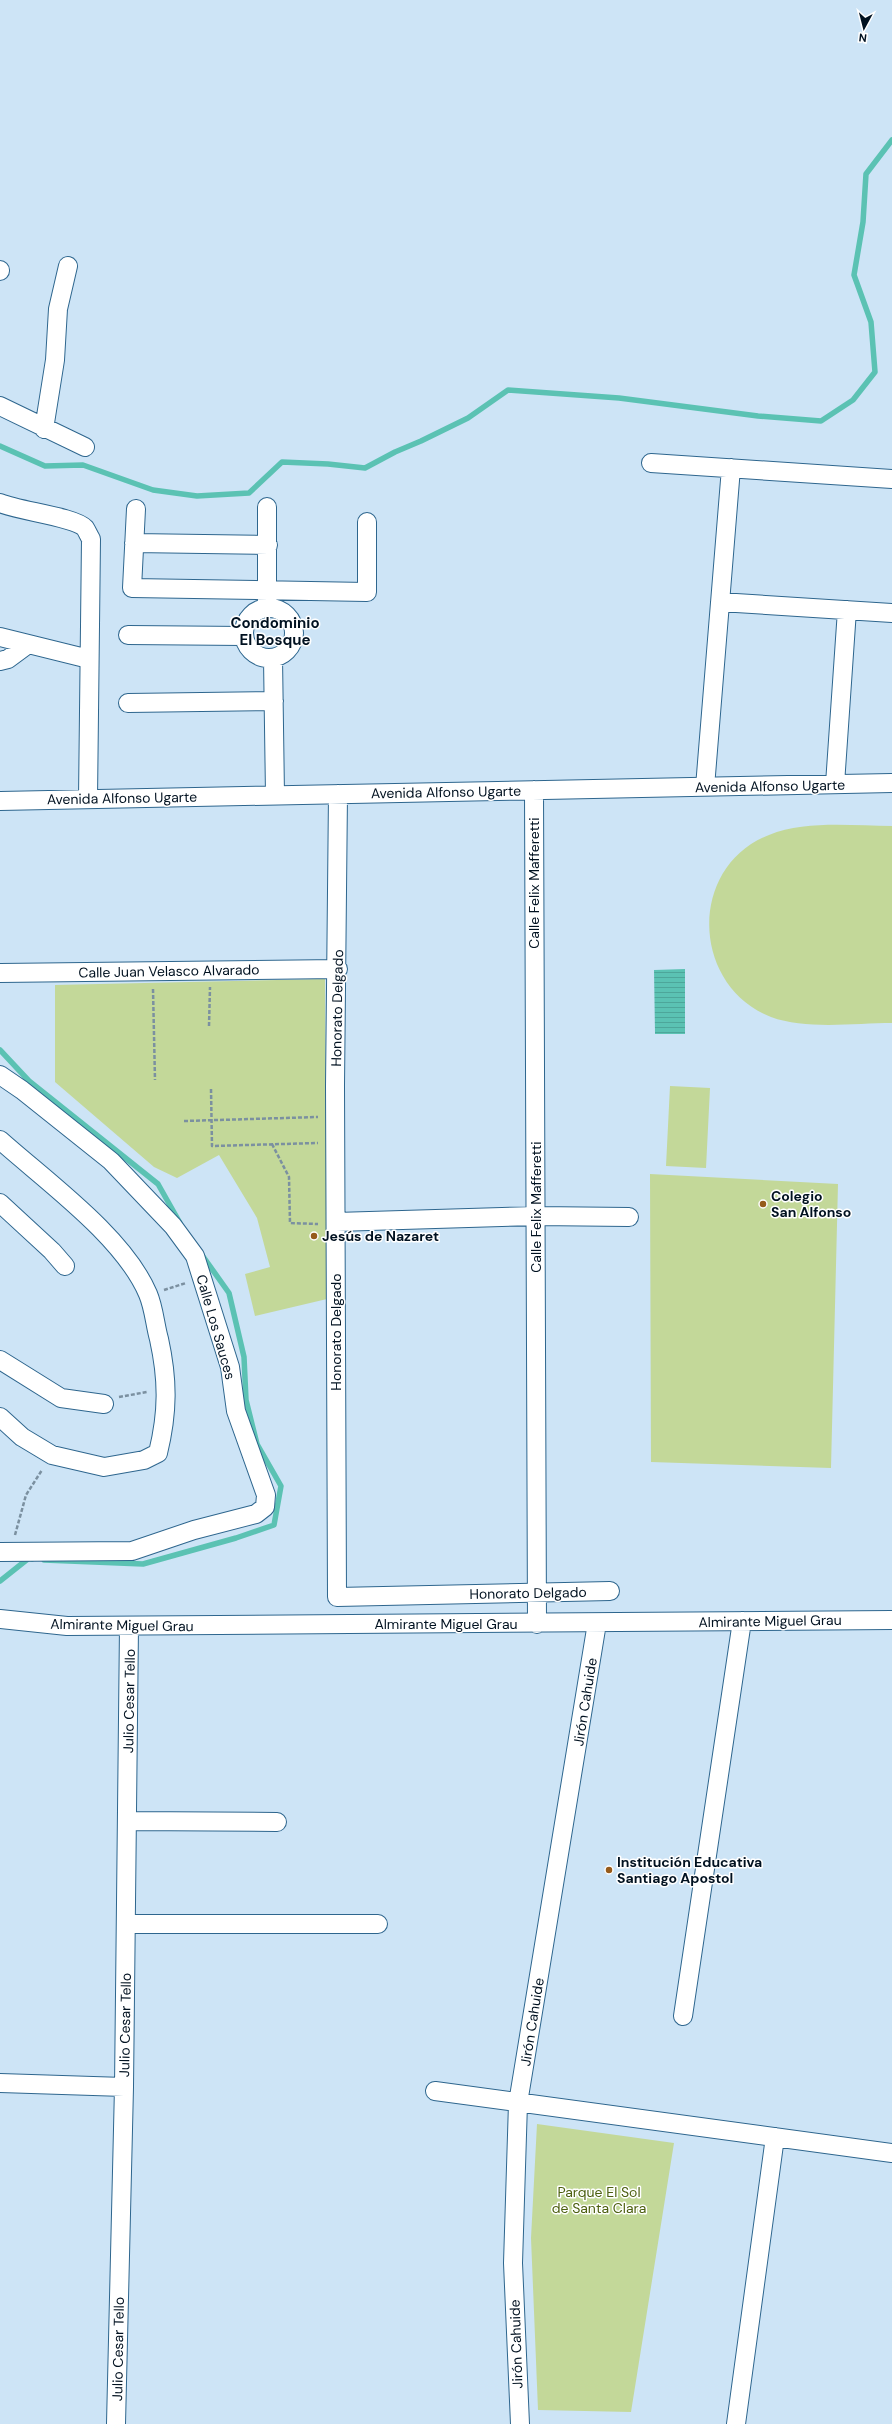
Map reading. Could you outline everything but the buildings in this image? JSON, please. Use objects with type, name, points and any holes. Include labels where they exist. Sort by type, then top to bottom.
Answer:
[{"type":"street","points":[[44,429],[56,360],[58,309],[68,266]]},
{"type":"street","points":[[0,406],[44,429],[85,447]]},
{"type":"street","points":[[652,463],[892,478]]},
{"type":"street","points":[[705,787],[731,468]]},
{"type":"street","points":[[0,503],[15,509],[72,520],[84,527],[91,539],[88,799]]},
{"type":"street","points":[[267,507],[268,608]]},
{"type":"street","points":[[136,508],[132,588],[367,592],[367,522]]},
{"type":"street","points":[[134,543],[268,545]]},
{"type":"street","points":[[720,602],[892,613]]},
{"type":"street","points":[[268,608],[284,613],[293,626],[293,638],[288,650],[273,658],[265,657],[251,650],[244,636],[245,628],[250,617],[260,610],[268,608]]},
{"type":"street","points":[[835,784],[847,610]]},
{"type":"street","points":[[128,636],[244,636]]},
{"type":"street","points":[[0,637],[27,645],[89,659]]},
{"type":"street","points":[[0,661],[8,659],[27,645]]},
{"type":"street","points":[[273,658],[275,795]]},
{"type":"street","points":[[128,703],[274,700]]},
{"type":"street","name":"Avenida Alfonso Ugarte","points":[[0,801],[892,783]]},
{"type":"street","name":"Calle Felix Mafferetti","points":[[534,790],[537,1624]]},
{"type":"street","name":"Honorato Delgado","points":[[338,794],[338,969],[329,1223],[337,1597],[610,1591]]},
{"type":"street","name":"Calle Juan Velasco Alvarado","points":[[0,973],[338,969]]},
{"type":"street","name":"Calle Los Sauces","points":[[0,1075],[22,1090],[111,1161],[173,1226],[195,1256],[203,1277],[230,1367],[236,1411],[266,1495],[264,1507],[256,1514],[194,1530],[132,1551],[5,1551]]},
{"type":"street","points":[[0,1140],[108,1236],[135,1268],[149,1295],[162,1352],[166,1389],[165,1423],[158,1453],[144,1460],[104,1467],[52,1455],[22,1437],[0,1416]]},
{"type":"street","points":[[0,1203],[52,1251],[65,1266]]},
{"type":"street","points":[[329,1223],[536,1216],[629,1217]]},
{"type":"street","points":[[0,1360],[61,1398],[104,1404]]},
{"type":"street","name":"Almirante Miguel Grau","points":[[0,1619],[67,1626],[537,1624],[892,1620]]},
{"type":"street","points":[[683,2016],[742,1621]]},
{"type":"street","name":"Jirón Cahuide","points":[[520,2424],[513,2263],[518,2103],[597,1623]]},
{"type":"street","name":"Julio Cesar Tello","points":[[116,2424],[124,2087],[129,1626]]},
{"type":"street","points":[[127,1821],[277,1822]]},
{"type":"street","points":[[126,1924],[378,1924]]},
{"type":"street","points":[[0,2083],[124,2087]]},
{"type":"street","points":[[434,2091],[892,2153]]},
{"type":"street","points":[[736,2424],[775,2137]]},
{"type":"path","points":[[209,1026],[210,985]]},
{"type":"path","points":[[153,986],[155,1080]]},
{"type":"path","points":[[211,1089],[212,1146],[320,1143]]},
{"type":"path","points":[[184,1121],[320,1117]]},
{"type":"path","points":[[272,1144],[289,1177],[290,1224],[329,1223]]},
{"type":"path","points":[[149,1295],[203,1277]]},
{"type":"path","points":[[104,1404],[125,1395],[166,1389]]},
{"type":"path","points":[[5,1551],[26,1495],[52,1455]]},
{"type":"green space","points":[[830,825],[892,826],[892,1023],[815,1025],[785,1021],[771,1017],[745,1002],[725,980],[714,954],[709,926],[713,898],[723,873],[742,851],[769,835],[783,830],[798,827]]},
{"type":"green space","points":[[325,979],[327,1299],[255,1316],[245,1274],[270,1267],[257,1218],[219,1155],[177,1178],[154,1167],[55,1082],[55,985]]},
{"type":"green space","points":[[670,1086],[710,1088],[706,1168],[666,1166]]},
{"type":"green space","points":[[650,1174],[838,1184],[831,1468],[651,1462]]},
{"type":"green space","name":"Parque El Sol de Santa Clara","points":[[537,2124],[674,2143],[631,2412],[538,2410],[531,2238]]},
{"type":"shaded area","points":[[685,969],[685,1034],[655,1034],[654,970]]},
{"type":"waterway","points":[[0,446],[45,466],[83,465],[153,490],[197,496],[249,493],[282,462],[328,464],[365,468],[395,452],[468,418],[508,390],[619,398],[758,416],[821,421],[853,400],[875,372],[871,322],[854,275],[863,222],[866,174],[892,140]]},
{"type":"waterway","points":[[0,1050],[29,1081],[158,1184],[180,1223]]},
{"type":"waterway","points":[[44,1560],[143,1564],[236,1538],[274,1525],[281,1486],[257,1444],[246,1400],[244,1357],[229,1293],[202,1255]]},
{"type":"waterway","points":[[0,1581],[29,1558],[32,1559]]},
{"type":"place","name":"Colegio San Alfonso","points":[[763,1204]]},
{"type":"place","name":"Jesús de Nazaret","points":[[314,1236]]},
{"type":"place","name":"Institución Educativa Santiago Apostol","points":[[609,1870]]},
{"type":"district","name":"Condominio El Bosque","points":[[275,632]]}]
